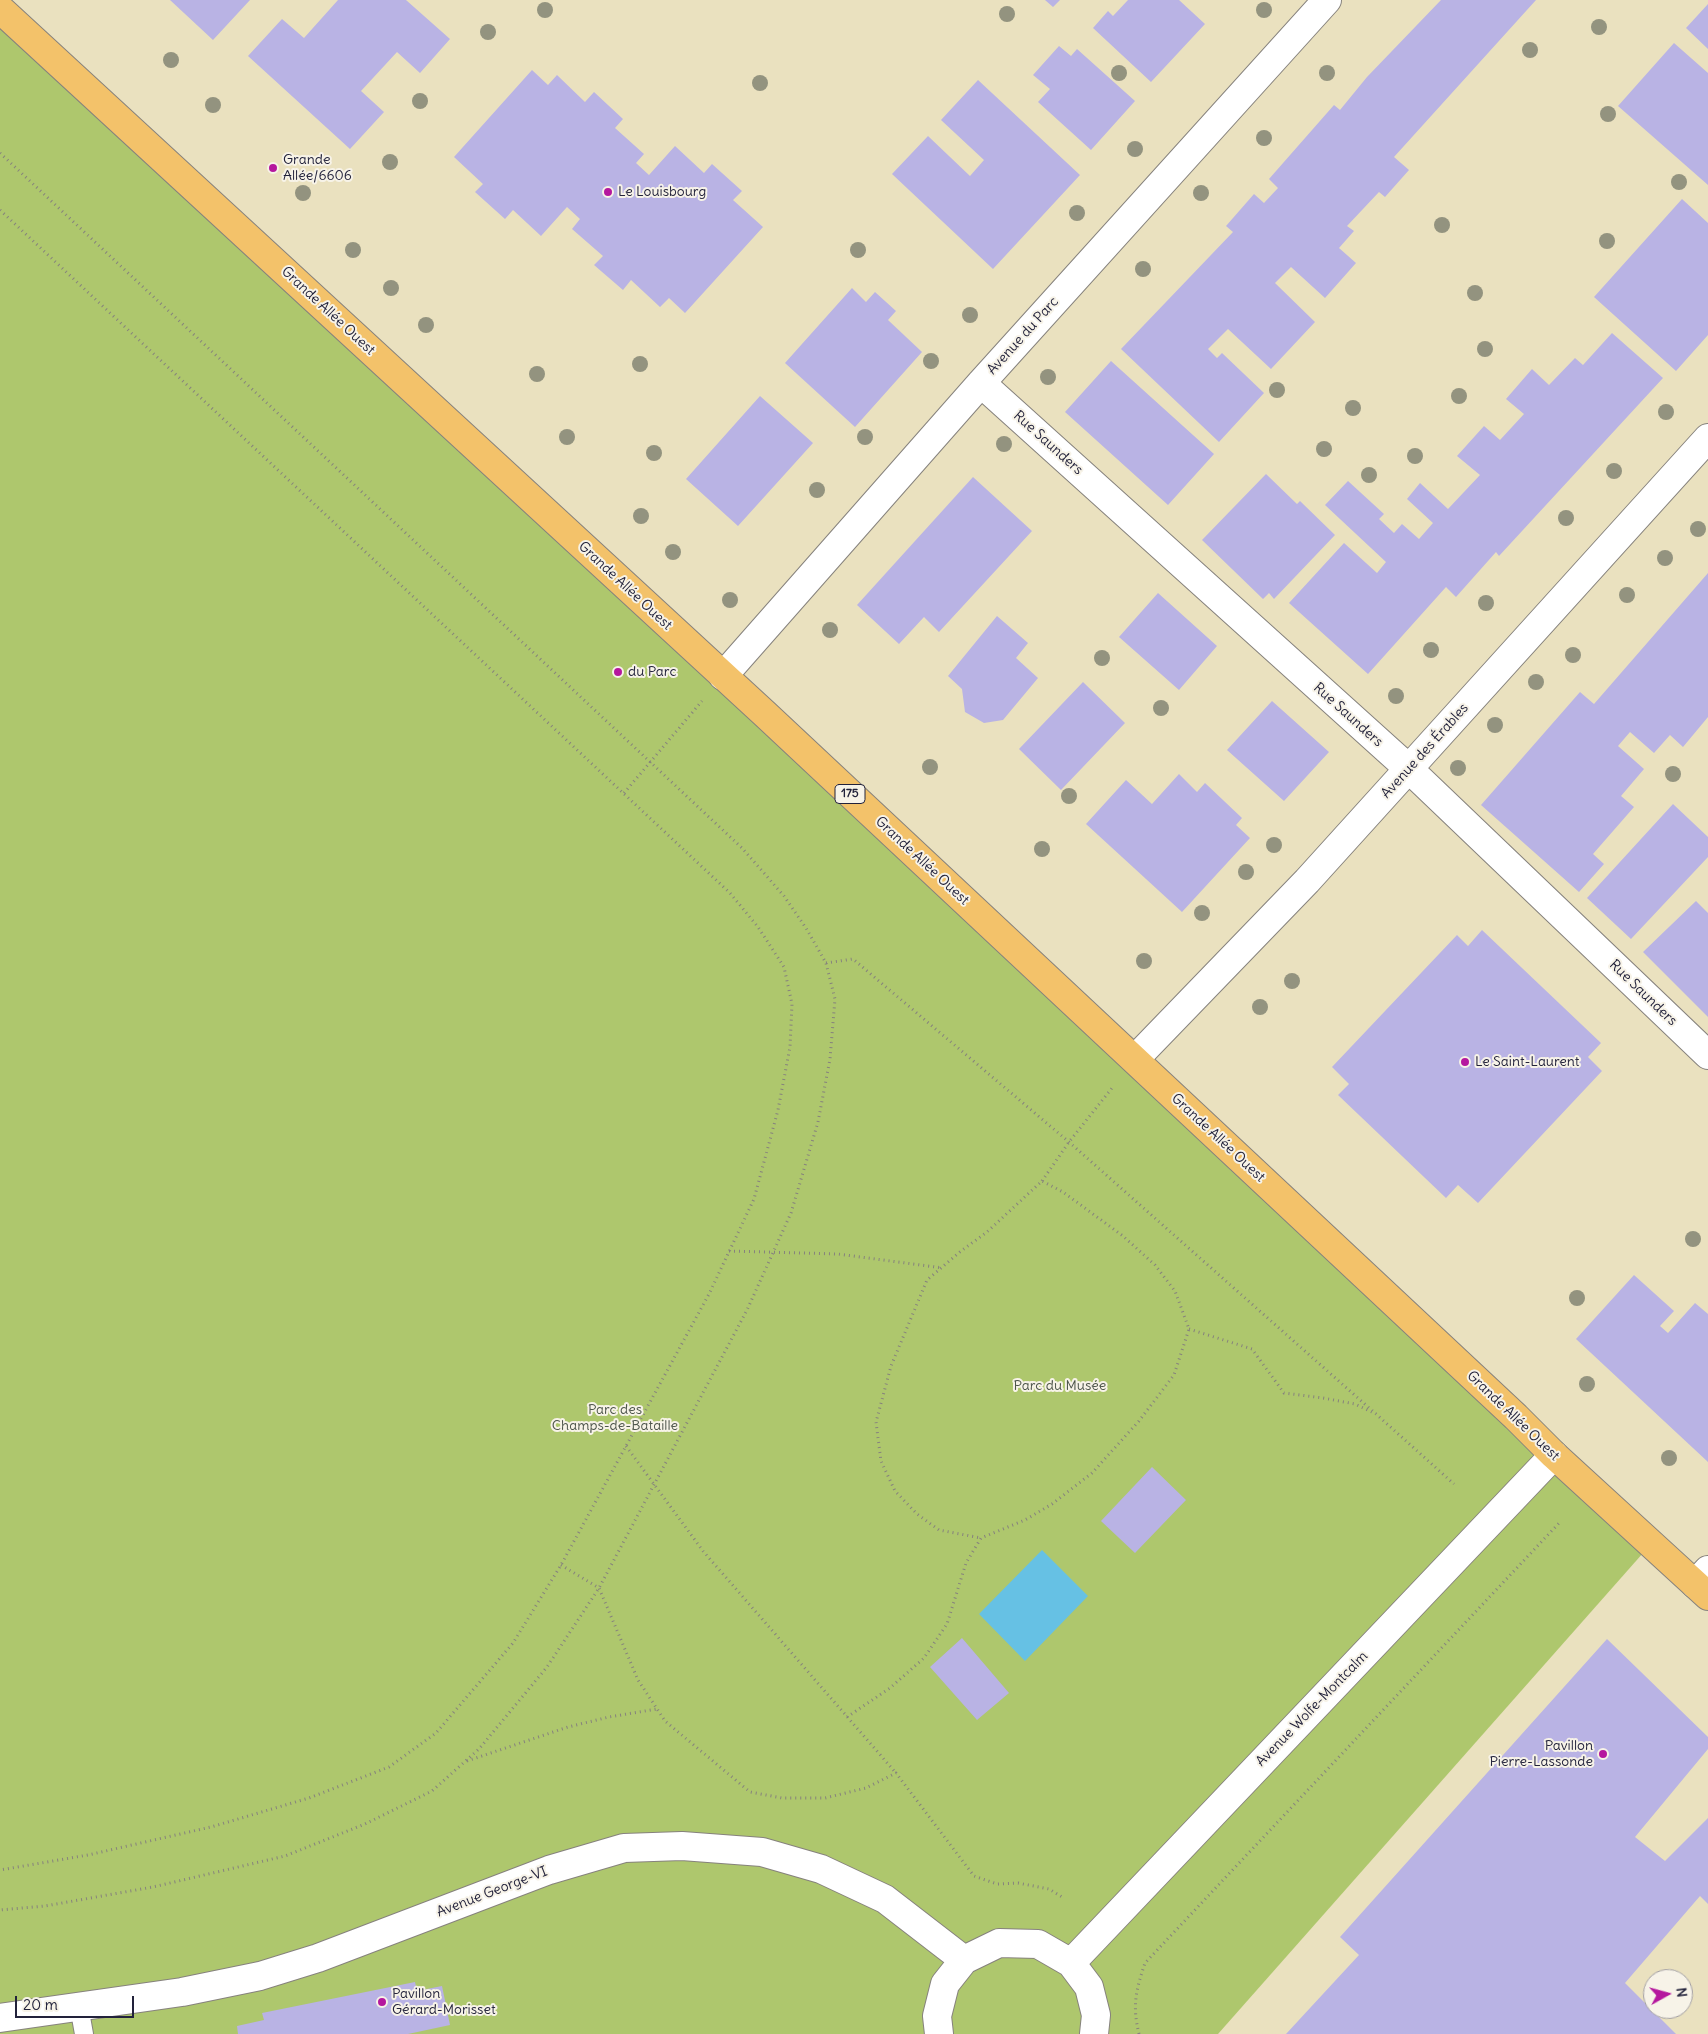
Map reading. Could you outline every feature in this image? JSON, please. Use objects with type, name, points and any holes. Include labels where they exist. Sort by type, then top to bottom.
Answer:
[{"type":"main road","name":"Grande Allée Ouest","points":[[0,9],[1135,1059],[1516,1417],[1554,1455],[1704,1583]]},
{"type":"street","name":"Avenue du Parc","points":[[723,676],[981,383],[1327,0]]},
{"type":"street","name":"Rue Saunders","points":[[981,383],[1409,769],[1708,1055]]},
{"type":"street","name":"Avenue des Érables","points":[[1135,1059],[1307,881],[1708,438]]},
{"type":"street","name":"Avenue Wolfe-Montcalm","points":[[1071,1963],[1554,1455]]},
{"type":"street","name":"Avenue George-VI","points":[[0,2018],[182,1992],[260,1976],[318,1958],[549,1870],[624,1848],[682,1846],[762,1852],[821,1869],[885,1899],[964,1960]]},
{"type":"street","points":[[940,2034],[936,2016],[945,1984],[964,1960],[999,1943],[1018,1943],[1038,1944],[1071,1963],[1089,1987],[1096,2015],[1094,2034]]},
{"type":"lane","points":[[79,2006],[84,2034]]},
{"type":"path","points":[[0,153],[742,848],[784,896],[806,928],[826,963],[835,999],[830,1060],[818,1122],[791,1214],[747,1310],[599,1588],[547,1667],[479,1749],[432,1791],[365,1824],[285,1856],[153,1888],[45,1906],[0,1910]]},
{"type":"path","points":[[0,210],[730,893],[758,927],[784,967],[792,1004],[790,1047],[778,1110],[754,1199],[709,1294],[561,1565],[513,1643],[436,1733],[389,1767],[309,1798],[211,1827],[88,1855],[0,1870]]},
{"type":"path","points":[[624,793],[723,676]]},
{"type":"path","points":[[826,963],[853,959],[1069,1142],[1454,1484]]},
{"type":"path","points":[[1042,1181],[1062,1192],[1105,1223],[1155,1265],[1175,1291],[1189,1329],[1174,1375],[1139,1421],[1092,1472],[1052,1504],[1025,1520],[981,1538],[939,1530],[917,1514],[895,1491],[881,1461],[876,1422],[891,1366],[927,1280],[987,1232],[1042,1181],[1069,1142],[1135,1059]]},
{"type":"path","points":[[729,1251],[838,1254],[943,1268]]},
{"type":"path","points":[[1189,1329],[1252,1349],[1284,1394],[1355,1404],[1376,1414]]},
{"type":"path","points":[[626,1446],[703,1551],[896,1773],[974,1876],[997,1884],[1018,1883],[1050,1889],[1062,1897]]},
{"type":"path","points":[[1139,2034],[1135,1997],[1145,1962],[1560,1521]]},
{"type":"path","points":[[847,1717],[890,1688],[924,1658],[947,1624],[966,1563],[981,1538]]},
{"type":"path","points":[[561,1565],[599,1588],[638,1680],[664,1720],[750,1792],[782,1798],[825,1798],[866,1788],[896,1773]]},
{"type":"path","points":[[464,1762],[568,1727],[609,1717],[657,1709]]},
{"type":"green space","name":"Parc des Champs-de-Bataille","points":[[0,0],[1651,1544],[1218,2034],[0,2034]]},
{"type":"water","points":[[1042,1550],[1088,1596],[1025,1661],[979,1614]]},
{"type":"building","points":[[170,0],[250,0],[213,40]]},
{"type":"building","points":[[338,0],[406,0],[450,39],[420,73],[397,52],[361,91],[384,112],[350,149],[248,56],[282,19],[304,38]]},
{"type":"building","points":[[1045,0],[1060,0],[1053,7]]},
{"type":"building","points":[[1128,0],[1179,0],[1205,24],[1151,82],[1093,28],[1108,11],[1113,16]]},
{"type":"building","points":[[1441,0],[1536,0],[1394,157],[1409,170],[1385,197],[1379,192],[1347,226],[1354,231],[1339,248],[1356,263],[1325,298],[1291,267],[1275,283],[1315,322],[1271,369],[1228,329],[1208,349],[1217,358],[1222,353],[1264,393],[1219,442],[1121,349],[1233,232],[1226,226],[1254,194],[1264,203],[1278,188],[1269,179],[1334,105],[1340,110],[1367,77]]},
{"type":"building","points":[[1708,4],[1708,49],[1686,28]]},
{"type":"building","points":[[1674,43],[1708,73],[1708,185],[1618,106]]},
{"type":"building","points":[[1059,46],[1071,56],[1077,49],[1135,101],[1091,150],[1038,102],[1050,89],[1033,75]]},
{"type":"building","name":"Le Louisbourg","points":[[532,70],[548,85],[557,75],[585,102],[594,92],[623,119],[615,128],[644,154],[636,163],[649,175],[675,146],[704,173],[712,164],[742,191],[733,200],[763,227],[685,313],[669,298],[660,307],[631,280],[623,290],[594,265],[603,256],[572,229],[580,219],[567,207],[541,236],[513,210],[505,219],[475,192],[483,184],[454,157]]},
{"type":"building","points":[[978,80],[1080,175],[993,269],[892,174],[928,136],[970,176],[984,160],[941,120]]},
{"type":"building","points":[[1682,199],[1708,223],[1708,335],[1676,371],[1594,297]]},
{"type":"building","points":[[852,288],[866,302],[875,292],[896,311],[888,320],[922,352],[855,427],[785,363]]},
{"type":"building","points":[[1612,333],[1663,378],[1499,556],[1496,552],[1456,597],[1446,587],[1368,674],[1289,603],[1344,543],[1377,573],[1386,562],[1325,505],[1348,481],[1384,514],[1379,519],[1394,533],[1402,524],[1419,539],[1433,523],[1407,499],[1420,483],[1448,509],[1480,475],[1457,456],[1484,426],[1500,440],[1524,414],[1506,399],[1532,369],[1549,385],[1575,358],[1583,365]]},
{"type":"building","points":[[1111,361],[1214,454],[1168,505],[1065,412]]},
{"type":"building","points":[[760,396],[813,443],[738,526],[686,479]]},
{"type":"building","points":[[1266,474],[1297,504],[1300,501],[1335,535],[1274,599],[1269,593],[1263,599],[1202,540]]},
{"type":"building","points":[[973,477],[1032,531],[939,632],[924,617],[899,644],[857,605]]},
{"type":"building","points":[[1708,573],[1708,717],[1683,747],[1670,735],[1654,753],[1630,732],[1618,746],[1644,769],[1621,796],[1634,807],[1593,854],[1604,864],[1579,892],[1481,805],[1580,692],[1594,704]]},
{"type":"building","points":[[1158,593],[1217,646],[1179,690],[1119,637]]},
{"type":"building","points":[[997,616],[1028,643],[1016,658],[1038,678],[1003,720],[984,723],[965,712],[962,689],[948,676]]},
{"type":"building","points":[[1083,682],[1125,723],[1061,790],[1019,749]]},
{"type":"building","points":[[1272,701],[1329,752],[1284,801],[1227,750]]},
{"type":"building","points":[[1179,774],[1197,792],[1205,783],[1242,818],[1236,825],[1250,838],[1182,912],[1086,824],[1126,780],[1152,804]]},
{"type":"building","points":[[1673,804],[1708,837],[1708,857],[1631,939],[1587,898]]},
{"type":"building","points":[[1696,901],[1708,913],[1708,1017],[1643,952]]},
{"type":"building","name":"Le Saint-Laurent","points":[[1482,930],[1601,1043],[1588,1057],[1602,1071],[1478,1203],[1458,1185],[1446,1198],[1338,1095],[1349,1084],[1332,1067],[1457,935],[1468,946]]},
{"type":"building","points":[[1634,1275],[1674,1311],[1660,1326],[1668,1333],[1695,1303],[1708,1314],[1708,1462],[1576,1339]]},
{"type":"building","points":[[1152,1467],[1186,1500],[1135,1553],[1101,1521]]},
{"type":"building","points":[[962,1638],[1009,1693],[977,1720],[930,1667]]},
{"type":"building","points":[[1607,1639],[1708,1737],[1708,1749],[1635,1837],[1665,1861],[1708,1818],[1708,1904],[1700,1896],[1625,1983],[1643,2001],[1643,2019],[1661,2019],[1676,2034],[1286,2034],[1359,1955],[1340,1937]]},
{"type":"building","name":"Pavillon Gérard-Morisset","points":[[415,1982],[417,1991],[442,1986],[450,2025],[408,2034],[238,2034],[237,2026],[264,2020],[262,2013]]},
{"type":"place","name":"Grande Allée/6606","points":[[273,168]]},
{"type":"place","name":"Le Louisbourg","points":[[608,192]]},
{"type":"place","name":"du Parc","points":[[618,672]]},
{"type":"place","name":"Le Saint-Laurent","points":[[1465,1062]]},
{"type":"place","name":"Pavillon Pierre-Lassonde","points":[[1603,1754]]},
{"type":"place","name":"Pavillon Gérard-Morisset","points":[[382,2002]]},
{"type":"park label","name":"Parc du Musée","points":[[1060,1386]]}]
